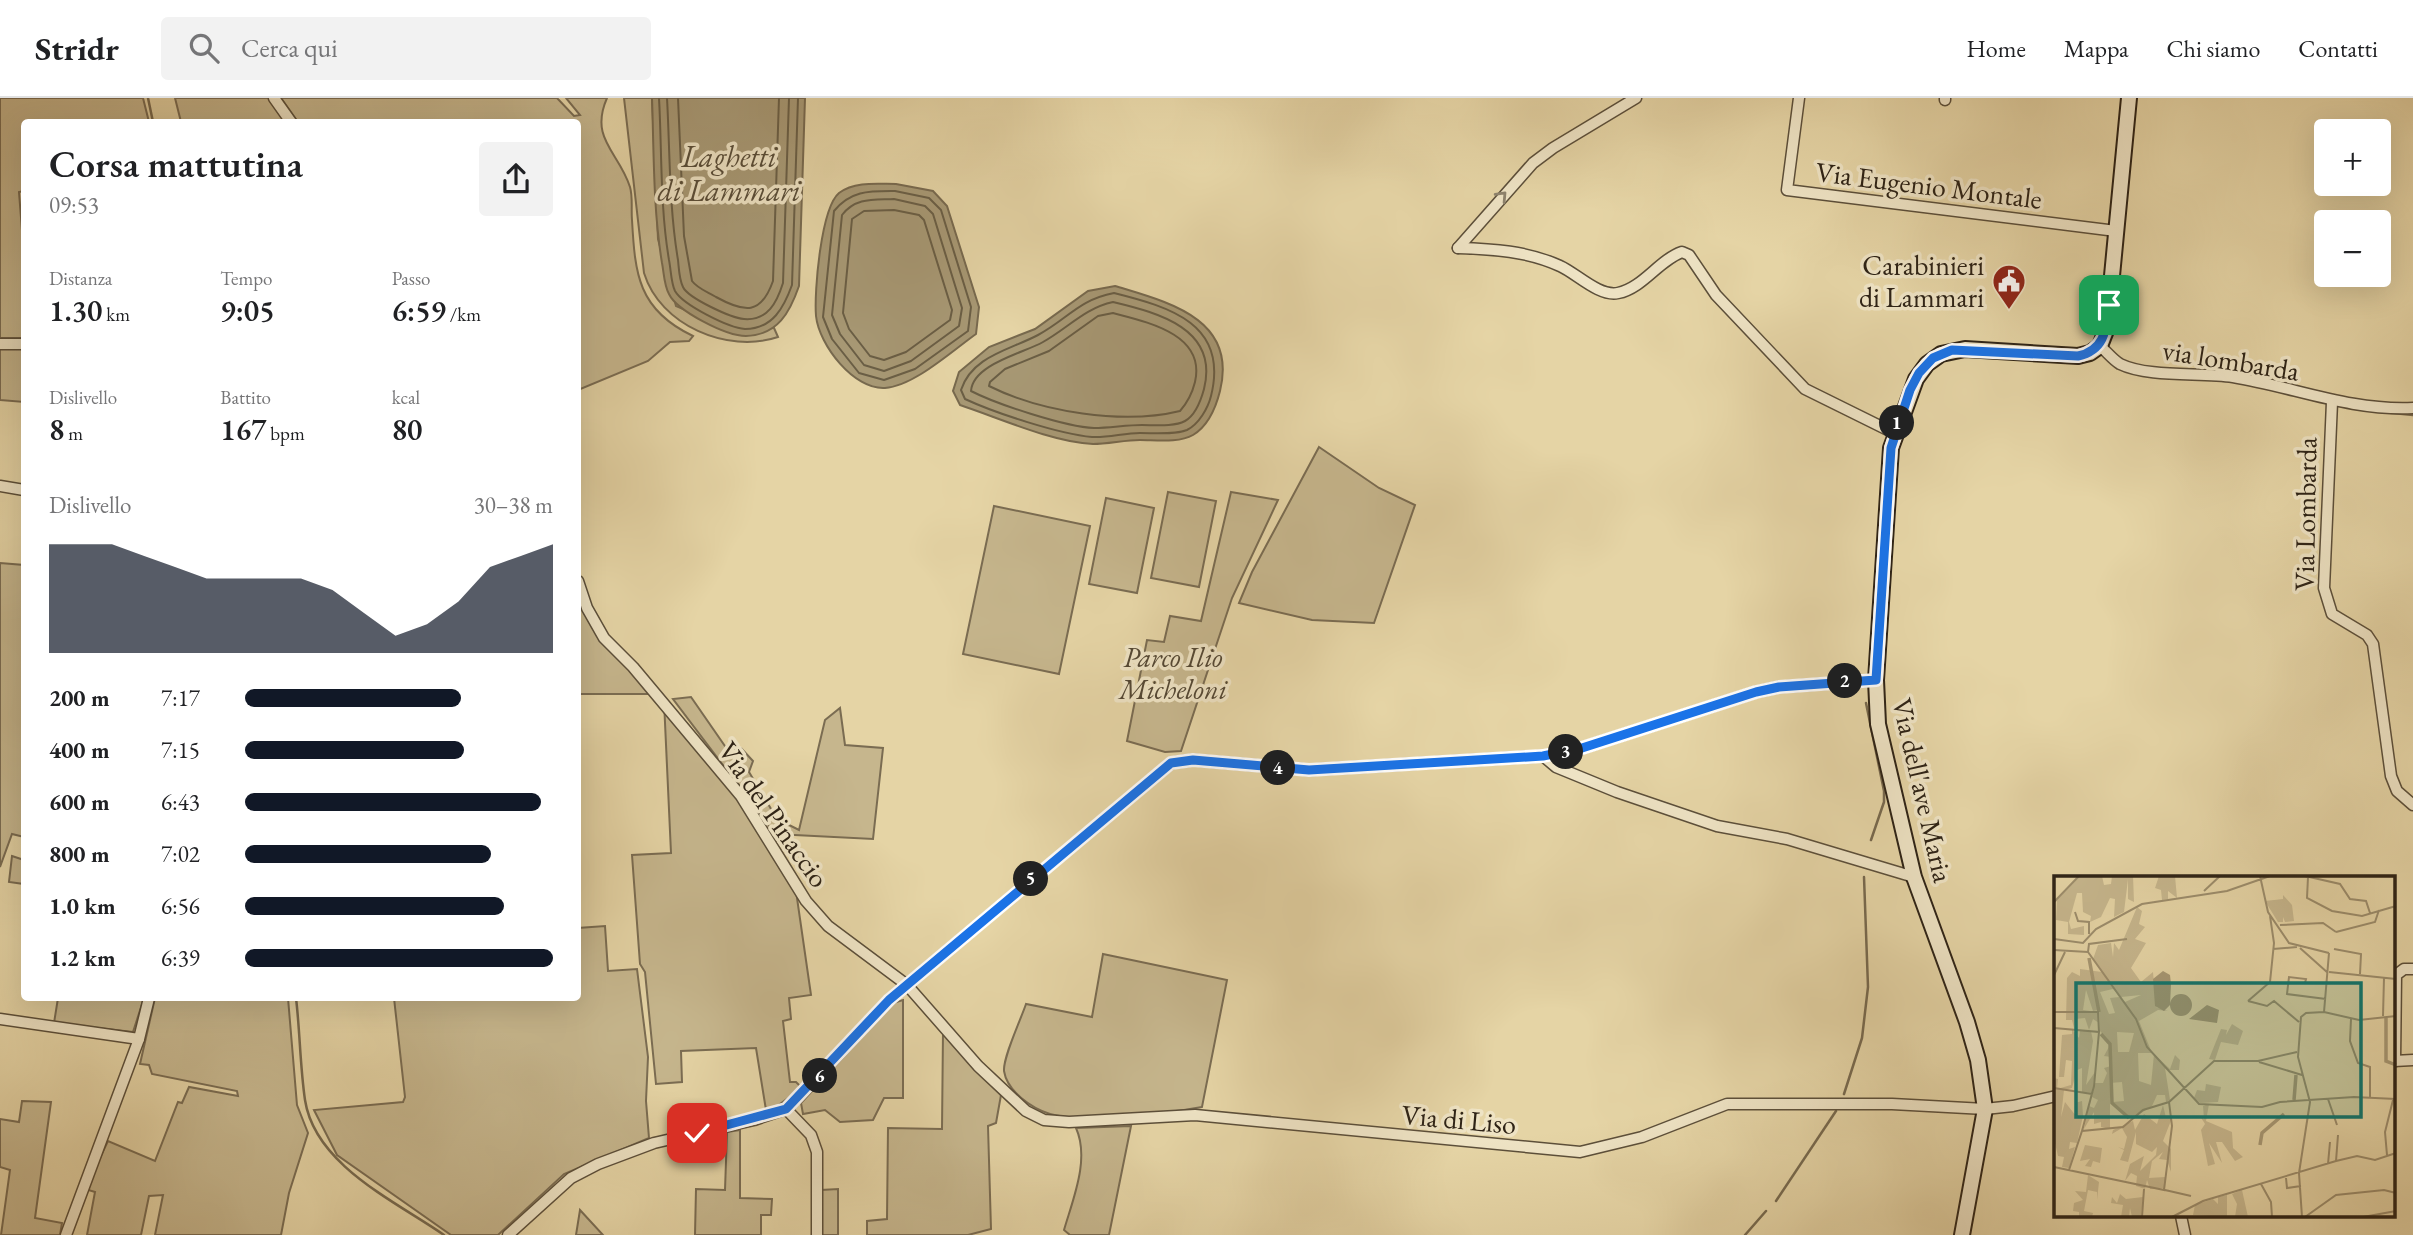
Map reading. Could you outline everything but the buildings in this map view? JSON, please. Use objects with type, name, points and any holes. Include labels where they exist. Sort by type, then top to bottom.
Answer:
[{"type":"street","points":[[274,98],[289,119]]},
{"type":"street","points":[[1636,98],[1533,163],[1458,248],[1502,250],[1547,262],[1606,292],[1618,293],[1682,252],[1689,255],[1716,295],[1805,389],[1894,433]]},
{"type":"street","name":"Via Eugenio Montale","points":[[1798,98],[1787,190],[2116,231]]},
{"type":"street","points":[[2100,346],[2107,328],[2129,98]]},
{"type":"street","points":[[0,344],[21,344]]},
{"type":"street","name":"via lombarda","points":[[2100,346],[2120,363],[2151,370],[2231,377],[2289,389],[2332,402],[2413,408]]},
{"type":"street","name":"Via dell'ave Maria","points":[[1962,1235],[1985,1109],[1978,1060],[1968,1022],[1914,877],[1883,749],[1876,680],[1886,503],[1894,433],[1919,373],[1941,354],[1965,349],[2078,356],[2090,353],[2100,346]]},
{"type":"street","name":"Via Lombarda","points":[[2332,402],[2323,588],[2332,614],[2367,635],[2373,644],[2391,776],[2397,791],[2413,805]]},
{"type":"street","points":[[0,486],[21,490]]},
{"type":"street","name":"Via del Pinaccio","points":[[581,590],[587,608],[604,638],[633,667],[741,796],[806,901],[828,926],[906,985]]},
{"type":"street","points":[[508,1235],[571,1178],[598,1164],[654,1143],[754,1120],[786,1109],[906,985],[1161,768],[1185,760],[1309,770],[1543,756],[1582,748],[1756,692],[1779,687],[1876,680]]},
{"type":"street","points":[[1543,756],[1556,767],[1617,792],[1717,826],[1787,839],[1914,877]]},
{"type":"street","points":[[2396,975],[2403,969],[2413,969]]},
{"type":"street","name":"Via di Liso","points":[[906,985],[1010,1098],[1044,1120],[1069,1122],[1195,1115],[1580,1152],[1642,1137],[1727,1104],[1892,1104],[1985,1109],[2013,1107],[2054,1097]]},
{"type":"street","points":[[66,1235],[139,1040],[148,1001]]},
{"type":"street","points":[[0,1019],[139,1040]]},
{"type":"street","points":[[786,1109],[811,1135],[817,1152],[817,1235]]},
{"type":"street","points":[[2181,1218],[2185,1235]]},
{"type":"green space","points":[[0,98],[143,98],[148,119],[21,119],[21,338],[0,338]]},
{"type":"green space","points":[[175,98],[272,98],[287,119],[180,119]]},
{"type":"green space","points":[[281,98],[557,98],[574,116],[580,115],[566,98],[607,98],[602,112],[603,135],[630,187],[635,257],[643,288],[650,302],[661,314],[693,336],[689,341],[670,342],[648,361],[581,389],[581,119],[296,119]]},
{"type":"green space","points":[[624,98],[652,98],[658,239],[676,306],[690,312],[774,328],[778,337],[758,341],[717,338],[680,321],[652,291],[644,273]]},
{"type":"green space","points":[[0,346],[21,346],[21,402],[0,400]]},
{"type":"green space","points":[[1319,447],[1379,488],[1415,505],[1374,623],[1312,620],[1239,603],[1252,572]]},
{"type":"green space","points":[[1168,492],[1216,501],[1199,587],[1151,578]]},
{"type":"green space","name":"Parco Ilio Micheloni","points":[[1231,492],[1278,500],[1232,598],[1181,751],[1165,752],[1127,741],[1147,640],[1164,642],[1170,616],[1201,621]]},
{"type":"green space","points":[[1106,498],[1154,508],[1137,593],[1089,584]]},
{"type":"green space","points":[[994,506],[1090,526],[1059,674],[963,654]]},
{"type":"green space","points":[[0,563],[21,565],[21,836],[12,834],[0,867]]},
{"type":"green space","points":[[581,600],[649,690],[648,694],[581,694]]},
{"type":"green space","points":[[691,697],[727,749],[741,748],[753,761],[749,772],[777,819],[799,830],[825,720],[840,708],[845,745],[883,748],[873,839],[775,834],[673,699]]},
{"type":"green space","points":[[664,701],[743,800],[796,891],[811,995],[789,998],[791,1019],[783,1021],[790,1082],[796,1082],[802,1088],[773,1109],[766,1110],[756,1048],[681,1051],[682,1082],[656,1084],[645,972],[640,964],[632,855],[671,853]]},
{"type":"green space","points":[[12,856],[21,859],[21,884],[9,882]]},
{"type":"green space","points":[[605,926],[608,971],[637,969],[648,1057],[646,1101],[649,1138],[564,1174],[498,1235],[451,1235],[337,1155],[314,1110],[403,1102],[405,1097],[394,1001],[581,1001],[581,928]]},
{"type":"green space","points":[[1103,954],[1227,980],[1202,1107],[1124,1116],[1063,1117],[1035,1108],[1021,1098],[1010,1085],[1004,1065],[1026,1004],[1092,1017]]},
{"type":"green space","points":[[903,1000],[903,1098],[884,1098],[873,1120],[840,1122],[825,1110],[803,1114],[801,1103],[893,1003]]},
{"type":"green space","points":[[58,1001],[143,1001],[133,1032],[54,1023]]},
{"type":"green space","points":[[154,1001],[288,1001],[297,1105],[308,1133],[289,1193],[281,1235],[155,1235],[163,1195],[149,1196],[141,1235],[87,1235],[95,1192],[85,1189],[108,1141],[155,1161],[178,1102],[182,1103],[189,1087],[238,1096],[237,1091],[152,1074],[149,1065],[140,1064]]},
{"type":"green space","points":[[943,1032],[1001,1095],[996,1123],[988,1126],[991,1229],[968,1235],[867,1235],[867,1221],[887,1219],[888,1128],[942,1129]]},
{"type":"green space","points":[[22,1101],[51,1102],[35,1218],[62,1223],[60,1235],[1,1235],[10,1170],[0,1167],[0,1119],[19,1122]]},
{"type":"green space","points":[[1131,1126],[1109,1235],[1070,1235],[1064,1230],[1081,1166],[1080,1140],[1076,1128]]},
{"type":"green space","points":[[740,1130],[740,1198],[772,1199],[771,1215],[761,1215],[761,1235],[695,1235],[696,1189],[725,1190],[727,1132]]},
{"type":"green space","points":[[838,1189],[838,1235],[822,1235],[821,1190]]},
{"type":"green space","points":[[580,1210],[603,1235],[576,1235]]},
{"type":"water","name":"Laghetti di Lammari","points":[[652,98],[805,98],[799,286],[787,313],[767,331],[746,336],[727,332],[692,315],[669,294],[664,279],[657,222]]},
{"type":"water","name":"Laghetti di Lammari","points":[[896,184],[933,191],[947,206],[979,307],[976,334],[920,375],[896,386],[873,387],[850,374],[840,364],[819,328],[816,289],[820,251],[828,215],[839,193],[859,185]]},
{"type":"water","points":[[1115,286],[1156,299],[1194,317],[1208,330],[1218,346],[1223,366],[1220,391],[1211,416],[1193,435],[1174,440],[1093,444],[1077,442],[1043,434],[960,405],[953,391],[959,372],[989,347],[1035,329],[1088,291]]},
{"type":"waterway","points":[[148,98],[152,119]]},
{"type":"waterway","points":[[2372,411],[2413,415]]},
{"type":"waterway","points":[[1866,703],[1884,791],[1884,802],[1871,840]]},
{"type":"waterway","points":[[1844,1094],[1862,1038],[1868,987],[1864,877]]},
{"type":"waterway","points":[[296,1001],[305,1100],[312,1123],[324,1144],[360,1179],[444,1235]]},
{"type":"waterway","points":[[1776,1201],[1836,1111]]},
{"type":"waterway","points":[[1745,1235],[1766,1211]]},
{"type":"place","name":"Carabinieri di Lammari","points":[[2009,311]]},
{"type":"route","points":[[697,1133],[754,1120],[786,1109],[889,1000],[1161,768],[1171,763],[1193,760],[1309,770],[1543,756],[1582,748],[1704,706],[1756,692],[1779,687],[1876,680],[1891,448],[1910,390],[1919,373],[1933,358],[1952,350],[2078,356],[2090,353],[2100,346],[2104,337],[2109,305]]}]
